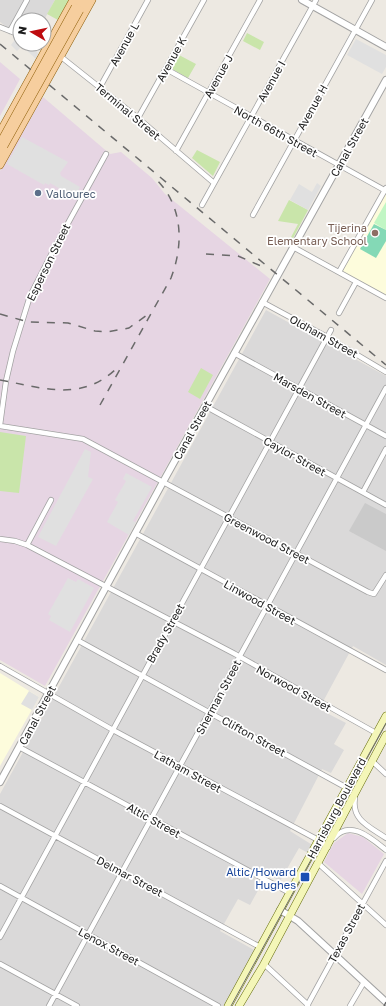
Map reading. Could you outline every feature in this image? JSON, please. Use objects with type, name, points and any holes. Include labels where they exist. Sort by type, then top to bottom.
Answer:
[{"type":"main road","points":[[52,39],[77,4],[85,0]]},
{"type":"main road","points":[[0,165],[92,0]]},
{"type":"main road","points":[[0,154],[2,144],[77,4]]},
{"type":"main road","points":[[0,132],[44,52]]},
{"type":"main road","name":"Harrisburg Boulevard","points":[[228,1006],[386,716]]},
{"type":"main road","name":"Harrisburg Boulevard","points":[[238,1006],[264,964],[319,864],[386,735]]},
{"type":"street","points":[[0,27],[10,31],[27,0]]},
{"type":"street","name":"Avenue L","points":[[100,87],[148,0]]},
{"type":"street","name":"Avenue K","points":[[138,118],[204,0]]},
{"type":"street","name":"Avenue J","points":[[176,151],[260,0]]},
{"type":"street","points":[[302,0],[386,47]]},
{"type":"street","name":"Avenue I","points":[[202,205],[316,0]]},
{"type":"street","name":"Avenue H","points":[[253,215],[372,0]]},
{"type":"street","name":"Terminal Street","points":[[52,51],[100,87],[214,183]]},
{"type":"street","name":"North 66th Street","points":[[166,69],[208,94],[386,190]]},
{"type":"street","name":"Canal Street","points":[[0,782],[163,482],[386,80]]},
{"type":"street","name":"Esperson Street","points":[[0,426],[13,352],[30,296],[106,154]]},
{"type":"street","points":[[339,272],[386,190]]},
{"type":"street","points":[[293,247],[386,298]]},
{"type":"street","points":[[339,314],[356,282]]},
{"type":"street","name":"Oldham Street","points":[[262,302],[327,337],[386,372]]},
{"type":"street","name":"Brady Street","points":[[0,936],[331,330]]},
{"type":"street","name":"Marsden Street","points":[[234,353],[386,436]]},
{"type":"street","name":"Sherman Street","points":[[49,1006],[386,388]]},
{"type":"street","name":"Caylor Street","points":[[205,406],[386,505]]},
{"type":"street","name":"Greenwood Street","points":[[0,426],[82,439],[371,593],[374,594],[386,574]]},
{"type":"street","points":[[363,492],[386,449]]},
{"type":"street","points":[[27,545],[51,500]]},
{"type":"street","name":"Linwood Street","points":[[135,534],[386,670]]},
{"type":"street","name":"Norwood Street","points":[[0,539],[15,541],[27,545],[240,657],[376,733]]},
{"type":"street","name":"Clifton Street","points":[[77,640],[347,788]]},
{"type":"street","name":"Latham Street","points":[[0,666],[113,730],[318,841],[329,844]]},
{"type":"street","name":"Altic Street","points":[[20,747],[290,893]]},
{"type":"street","points":[[372,761],[386,774]]},
{"type":"street","points":[[355,795],[353,806],[360,821],[386,838]]},
{"type":"street","name":"Delmar Street","points":[[0,806],[260,948]]},
{"type":"street","points":[[329,844],[343,831],[352,830],[362,832],[386,850]]},
{"type":"street","name":"Texas Street","points":[[308,1006],[362,903],[386,861]]},
{"type":"street","points":[[319,864],[386,925]]},
{"type":"street","name":"Lenox Street","points":[[0,886],[218,1006]]},
{"type":"street","points":[[280,910],[290,915],[335,954],[386,1002]]},
{"type":"street","points":[[0,964],[77,1006]]},
{"type":"street","points":[[264,964],[308,1006]]},
{"type":"street","points":[[350,1006],[364,982]]},
{"type":"shaded area","points":[[0,0],[55,0],[48,12],[12,12],[12,29],[0,22]]},
{"type":"shaded area","points":[[356,39],[386,55],[386,67],[382,74],[347,55]]},
{"type":"shaded area","points":[[28,52],[37,52],[36,59]]},
{"type":"shaded area","points":[[0,62],[20,79],[0,116]]},
{"type":"shaded area","points":[[43,97],[110,154],[121,152],[152,178],[165,194],[270,279],[45,686],[0,660],[0,171]]},
{"type":"shaded area","points":[[22,137],[68,162],[60,173],[61,176],[80,187],[74,199],[63,194],[64,191],[50,183],[49,185],[45,183],[44,185],[7,164]]},
{"type":"shaded area","points":[[317,183],[321,186],[308,210],[290,200],[299,184],[312,192]]},
{"type":"shaded area","name":"Tijerina Elementary School","points":[[385,194],[386,195],[386,296],[342,272]]},
{"type":"shaded area","points":[[266,310],[386,376],[386,665],[353,646],[319,709],[346,723],[334,744],[344,750],[331,773],[322,769],[290,831],[314,846],[310,854],[299,848],[280,881],[267,874],[250,905],[238,899],[220,931],[256,951],[225,1006],[0,1006],[0,794]]},
{"type":"shaded area","points":[[85,449],[91,452],[88,477],[93,479],[56,546],[38,537]]},
{"type":"shaded area","points":[[126,473],[152,487],[133,521],[136,522],[129,535],[107,522],[118,502],[115,500],[126,481],[123,479]]},
{"type":"shaded area","points":[[365,503],[386,514],[386,551],[349,531]]},
{"type":"shaded area","points":[[68,578],[76,582],[78,579],[94,588],[70,632],[49,620],[51,616],[48,614]]},
{"type":"shaded area","points":[[0,673],[39,697],[0,766]]},
{"type":"shaded area","points":[[29,691],[39,697],[32,710],[21,704]]},
{"type":"shaded area","points":[[348,833],[363,837],[384,854],[362,894],[324,862],[334,843]]},
{"type":"green space","points":[[55,0],[69,0],[58,20],[52,17],[52,12],[48,12]]},
{"type":"green space","points":[[247,33],[264,42],[260,50],[243,41]]},
{"type":"green space","points":[[179,55],[196,64],[188,78],[172,69]]},
{"type":"green space","points":[[197,150],[220,162],[213,176],[192,158]]},
{"type":"green space","points":[[289,200],[308,210],[291,242],[289,241],[298,224],[278,221]]},
{"type":"green space","points":[[386,202],[386,230],[374,223]]},
{"type":"green space","points":[[374,224],[386,230],[386,241],[376,258],[360,249]]},
{"type":"green space","points":[[201,368],[213,375],[200,399],[188,392]]},
{"type":"green space","points":[[0,432],[26,436],[19,493],[0,491]]},
{"type":"tram line","points":[[231,1006],[386,723]]},
{"type":"railway","points":[[0,44],[386,365]]},
{"type":"railway","points":[[100,405],[171,278],[175,265],[179,239],[176,213],[172,201],[156,179]]},
{"type":"railway","points":[[206,254],[238,256],[261,266]]},
{"type":"railway","points":[[0,314],[28,322],[68,323],[95,331],[107,332],[129,328],[147,315]]},
{"type":"railway","points":[[0,380],[47,389],[77,389],[91,385],[105,378],[119,366]]},
{"type":"railway","points":[[384,1006],[386,1002]]},
{"type":"place","name":"Vallourec","points":[[38,193]]},
{"type":"place","name":"Tijerina Elementary School","points":[[375,233]]},
{"type":"place","name":"Altic/Howard Hughes","points":[[305,877]]}]
